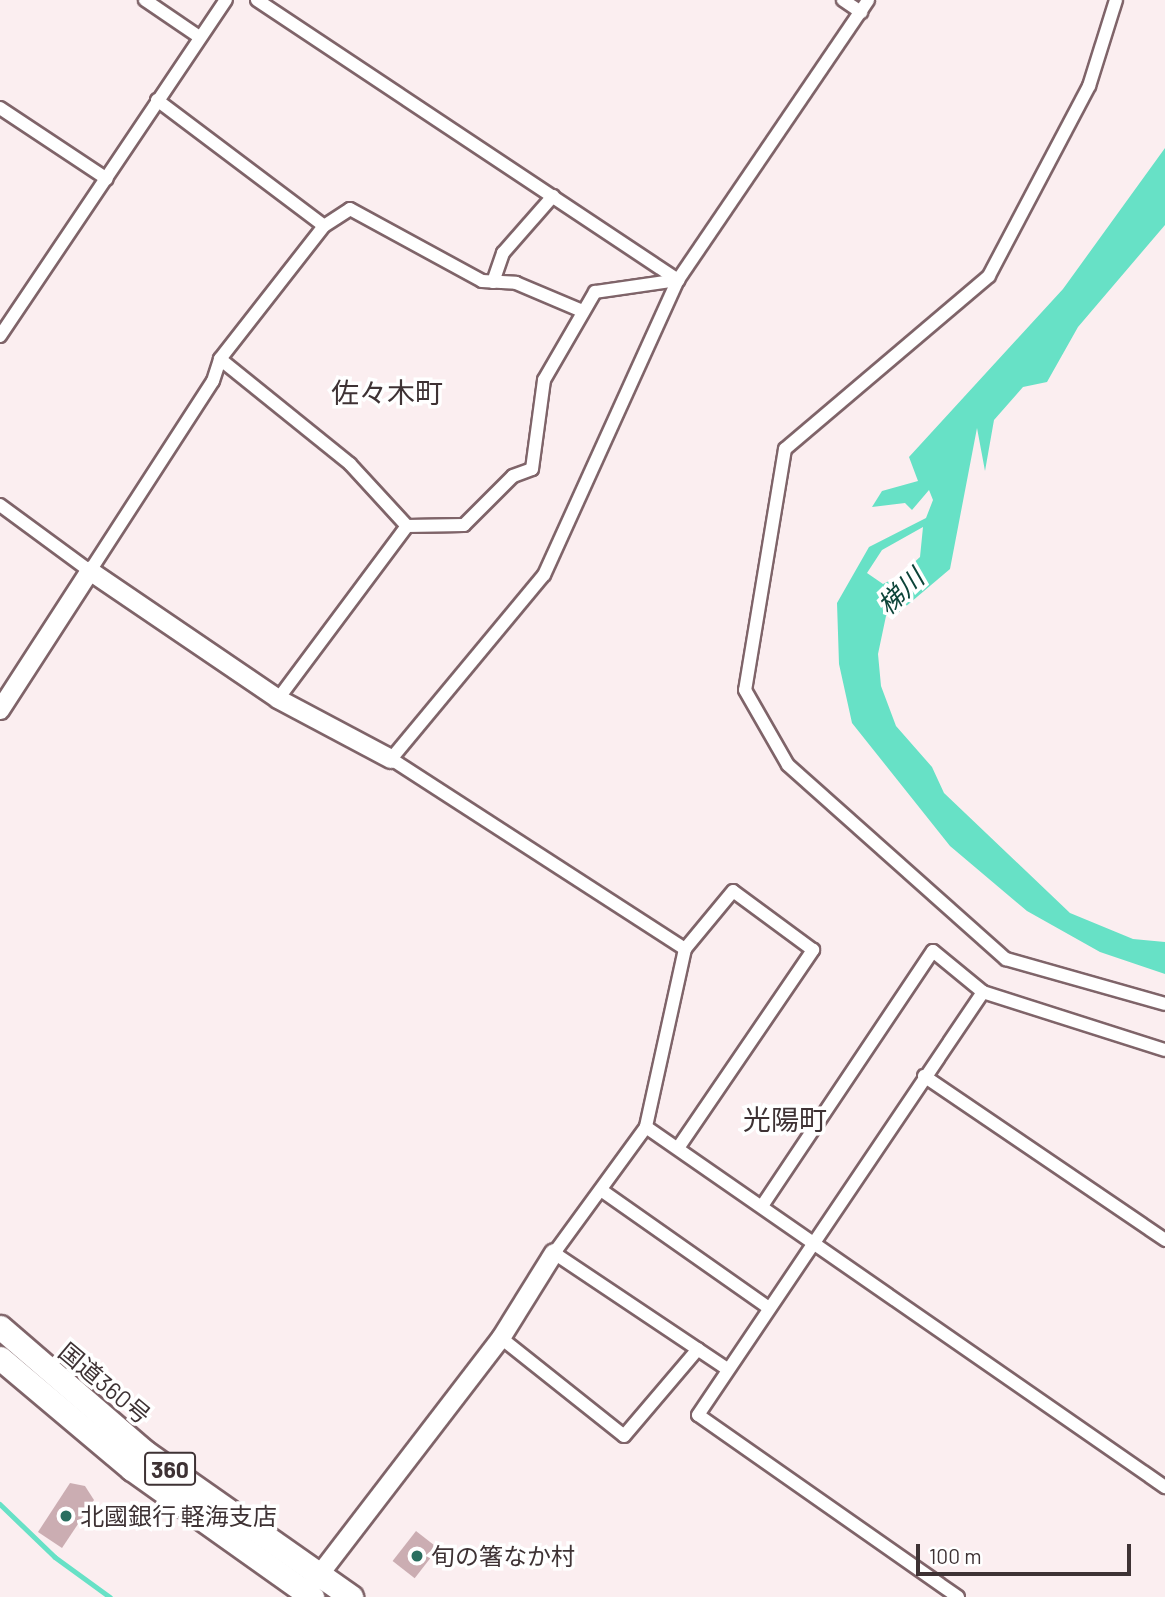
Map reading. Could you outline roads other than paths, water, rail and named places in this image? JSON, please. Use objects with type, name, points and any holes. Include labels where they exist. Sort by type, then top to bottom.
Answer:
[{"type":"highway","name":"国道360号","points":[[0,1327],[310,1590]]},
{"type":"highway","name":"国道360号","points":[[0,1358],[96,1442],[310,1590],[351,1597]]},
{"type":"street","points":[[145,0],[198,36]]},
{"type":"street","points":[[0,336],[107,179],[198,36],[226,0]]},
{"type":"street","points":[[257,0],[678,279]]},
{"type":"street","points":[[844,0],[861,12]]},
{"type":"street","points":[[391,759],[544,575],[678,279],[868,0]]},
{"type":"street","points":[[1116,0],[1089,86],[989,276],[785,449],[745,690],[788,765],[1006,959],[1165,1004]]},
{"type":"street","points":[[157,100],[324,226]]},
{"type":"street","points":[[0,108],[107,179]]},
{"type":"street","points":[[494,282],[503,253],[553,196]]},
{"type":"street","points":[[0,710],[213,382],[220,359],[324,226],[349,209],[494,282],[516,283],[580,310]]},
{"type":"street","points":[[220,359],[351,464],[407,526],[464,525],[513,476],[532,469],[544,380],[580,310],[600,288],[678,279]]},
{"type":"street","points":[[0,505],[90,571],[278,699],[391,759],[685,949]]},
{"type":"street","points":[[278,699],[407,526]]},
{"type":"street","points":[[310,1590],[501,1338],[554,1252],[646,1126],[685,949],[733,891],[813,950],[678,1148]]},
{"type":"street","points":[[762,1206],[933,951],[983,992],[1165,1049]]},
{"type":"street","points":[[958,1597],[698,1415],[766,1306],[983,992]]},
{"type":"street","points":[[924,1076],[1165,1240]]},
{"type":"street","points":[[646,1126],[1165,1488]]},
{"type":"street","points":[[601,1190],[766,1306]]},
{"type":"street","points":[[554,1252],[727,1369]]},
{"type":"street","points":[[501,1338],[624,1436],[698,1349]]},
{"type":"water","name":"梯川","points":[[1165,148],[1165,225],[1078,327],[1047,382],[1023,387],[994,420],[985,471],[977,428],[950,569],[898,613],[886,616],[878,654],[881,686],[896,726],[932,767],[944,793],[1070,913],[1133,939],[1165,942],[1165,974],[1100,952],[1027,911],[950,846],[852,723],[839,664],[837,603],[869,547],[926,518],[933,500],[929,490],[912,510],[905,503],[872,507],[882,491],[918,481],[909,457],[1063,289]],"holes":[[[923,527],[920,557],[899,576],[883,584],[867,573],[882,550]]]},
{"type":"waterway","points":[[0,1504],[55,1557],[110,1597]]},
{"type":"place","name":"北國銀行 軽海支店","points":[[66,1516]]},
{"type":"place","name":"旬の箸なか村","points":[[417,1556]]},
{"type":"district","name":"佐々木町","points":[[387,392]]},
{"type":"district","name":"光陽町","points":[[785,1119]]}]
